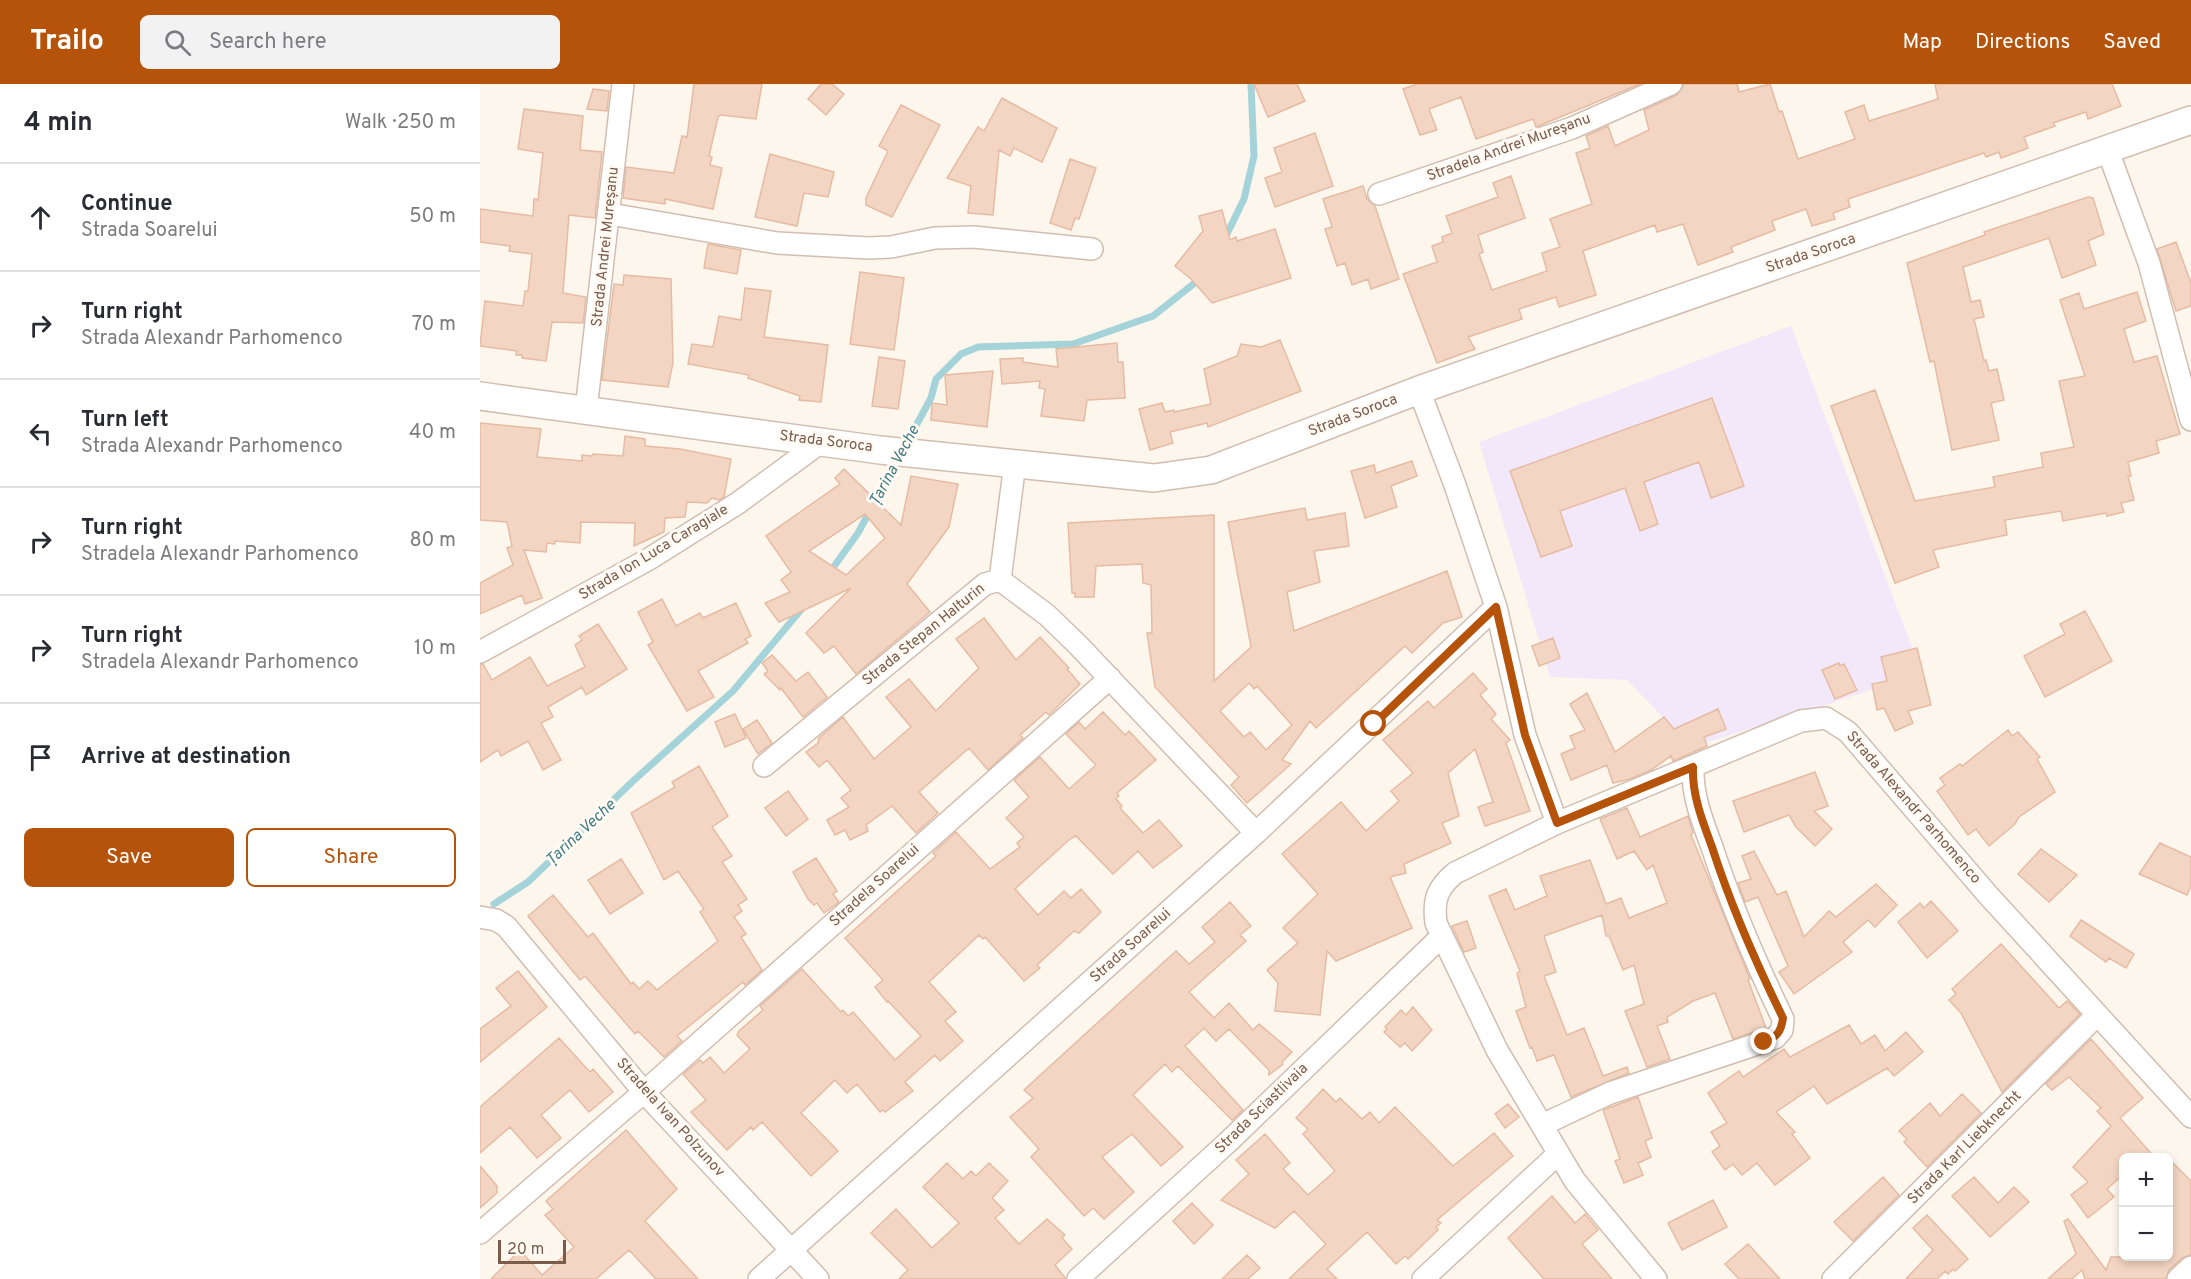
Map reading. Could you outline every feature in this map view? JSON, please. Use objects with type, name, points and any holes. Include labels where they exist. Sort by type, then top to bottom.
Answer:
[{"type":"street","name":"Strada Andrei Mureșanu","points":[[586,410],[623,84]]},
{"type":"street","name":"Stradela Andrei Mureșanu","points":[[1379,194],[1572,128],[1671,84]]},
{"type":"street","name":"Strada Soroca","points":[[480,396],[880,450],[1154,478],[1211,470],[1419,390],[2108,151],[2191,120]]},
{"type":"street","points":[[2108,151],[2149,264],[2191,420]]},
{"type":"street","points":[[610,214],[777,243],[869,248],[891,247],[935,238],[962,237],[1092,249]]},
{"type":"street","points":[[1419,390],[1455,484],[1496,607],[1525,735],[1557,823]]},
{"type":"street","name":"Strada Ion Luca Caragiale","points":[[480,652],[649,559],[738,503],[821,442]]},
{"type":"street","points":[[1000,580],[1015,463]]},
{"type":"street","name":"Strada Stepan Halturin","points":[[764,766],[984,584],[1000,580],[1008,583],[1047,615],[1110,678]]},
{"type":"street","name":"Strada Soarelui","points":[[759,1279],[1256,832],[1496,607]]},
{"type":"street","points":[[1110,678],[1256,832]]},
{"type":"street","name":"Stradela Soarelui","points":[[480,1233],[644,1092],[1110,678]]},
{"type":"street","name":"Strada Alexandr Parhomenco","points":[[1656,1279],[1575,1181],[1558,1154],[1497,1050],[1436,923],[1434,907],[1443,882],[1455,873],[1557,823],[1801,721],[1826,718],[1838,723],[2096,1016],[2191,1117]]},
{"type":"street","points":[[1542,1125],[1610,1093],[1775,1038],[1782,1030],[1783,1018],[1722,879],[1700,814],[1692,786],[1693,767]]},
{"type":"street","name":"Stradela Ivan Polzunov","points":[[480,917],[496,920],[506,926],[644,1092],[818,1279]]},
{"type":"street","name":"Strada Sciastlivaia","points":[[1078,1279],[1228,1142],[1442,936]]},
{"type":"street","name":"Strada Karl Liebknecht","points":[[1833,1279],[2096,1016]]},
{"type":"street","points":[[1423,1279],[1558,1154]]},
{"type":"street","points":[[2178,1279],[2191,1267]]},
{"type":"shaded area","points":[[1791,326],[1922,674],[1692,747],[1627,680],[1550,677],[1479,442]]},
{"type":"building","points":[[694,84],[762,84],[756,119],[721,115],[718,117],[709,156],[712,157],[710,165],[722,168],[713,209],[665,199],[665,204],[623,198],[626,167],[674,173],[682,136],[687,137]]},
{"type":"building","points":[[821,84],[832,84],[844,94],[826,115],[808,99]]},
{"type":"building","points":[[1254,84],[1297,84],[1305,101],[1268,117]]},
{"type":"building","points":[[1417,84],[1640,84],[1536,127],[1533,119],[1476,139],[1461,97],[1429,109],[1437,130],[1420,135],[1403,89]]},
{"type":"building","points":[[1684,84],[1737,84],[1739,92],[1770,84],[1798,159],[1855,139],[1845,112],[1864,105],[1869,121],[1938,99],[1935,84],[2112,84],[2121,106],[2088,119],[2086,112],[2053,123],[2055,126],[2024,137],[2028,148],[2001,158],[1999,152],[1986,157],[1984,153],[1848,199],[1850,207],[1833,213],[1835,219],[1812,226],[1806,209],[1772,221],[1775,230],[1731,247],[1733,252],[1698,265],[1683,224],[1657,232],[1655,225],[1583,251],[1596,295],[1559,307],[1556,297],[1519,309],[1522,319],[1468,337],[1475,349],[1437,363],[1403,274],[1437,262],[1432,246],[1443,242],[1442,237],[1452,233],[1446,216],[1498,197],[1493,183],[1511,176],[1525,218],[1478,235],[1483,252],[1479,254],[1492,290],[1547,271],[1542,253],[1560,247],[1550,219],[1592,204],[1576,153],[1590,148],[1586,136],[1608,126],[1615,146],[1649,130],[1644,110],[1677,95]]},
{"type":"building","points":[[593,89],[609,91],[607,111],[587,109]]},
{"type":"building","points":[[1002,98],[1057,128],[1042,162],[1014,148],[1010,156],[999,150],[993,215],[968,213],[971,186],[947,178],[978,127],[984,131]]},
{"type":"building","points":[[901,105],[940,125],[892,217],[866,205],[866,198],[888,151],[879,146]]},
{"type":"building","points":[[524,109],[583,116],[580,150],[602,152],[595,218],[569,215],[563,293],[586,297],[583,323],[552,322],[546,361],[522,358],[522,355],[516,355],[517,351],[480,346],[485,301],[523,306],[525,291],[528,291],[532,254],[509,251],[510,246],[480,242],[480,209],[533,216],[534,199],[538,200],[543,153],[518,149]]},
{"type":"building","points":[[1315,133],[1333,186],[1275,207],[1265,178],[1282,172],[1274,148]]},
{"type":"building","points":[[770,154],[834,172],[828,197],[804,193],[797,226],[755,217]]},
{"type":"building","points":[[1070,159],[1096,168],[1079,219],[1075,218],[1071,230],[1050,223]]},
{"type":"building","points":[[1363,186],[1367,199],[1375,206],[1399,279],[1371,289],[1368,279],[1352,285],[1345,263],[1337,266],[1325,229],[1332,227],[1323,199]]},
{"type":"building","points":[[2088,197],[2093,198],[2104,234],[2088,241],[2096,265],[2062,278],[2049,238],[1963,267],[1971,302],[1980,300],[1984,317],[1974,319],[1984,361],[1986,360],[1989,371],[1997,369],[2004,400],[1991,403],[1999,440],[1952,450],[1934,361],[1930,362],[1907,263],[1985,235],[1984,232]]},
{"type":"building","points":[[1222,210],[1230,240],[1236,237],[1237,241],[1275,229],[1291,278],[1212,303],[1191,279],[1175,266],[1203,231],[1199,216]]},
{"type":"building","points":[[2176,242],[2191,283],[2191,306],[2176,311],[2157,249]]},
{"type":"building","points":[[708,244],[741,250],[737,274],[704,268]]},
{"type":"building","points":[[860,272],[904,278],[894,350],[850,344]]},
{"type":"building","points":[[624,275],[671,279],[673,363],[668,387],[602,380],[614,284],[623,285]]},
{"type":"building","points":[[745,288],[771,291],[764,337],[828,345],[821,402],[799,400],[800,396],[748,378],[749,375],[688,364],[692,344],[713,347],[719,316],[741,320]]},
{"type":"building","points":[[2137,292],[2146,321],[2124,329],[2134,362],[2157,356],[2180,434],[2156,441],[2159,453],[2128,462],[2131,476],[2128,476],[2134,500],[2121,503],[2124,512],[2107,516],[2106,513],[2063,521],[2061,511],[2005,520],[2007,535],[1933,550],[1939,567],[1895,583],[1831,406],[1875,390],[1915,501],[1995,487],[1993,477],[2043,467],[2041,453],[2074,447],[2059,381],[2085,376],[2060,300],[2079,293],[2084,309]]},
{"type":"building","points":[[1280,340],[1301,391],[1208,427],[1207,423],[1170,432],[1173,443],[1150,450],[1139,409],[1162,403],[1165,412],[1174,410],[1174,412],[1211,404],[1204,369],[1237,356],[1241,344],[1261,347]]},
{"type":"building","points":[[1117,343],[1118,362],[1123,362],[1125,398],[1087,400],[1084,421],[1041,416],[1045,389],[1039,388],[1040,381],[1002,384],[1000,359],[1023,358],[1023,362],[1058,367],[1056,349]]},
{"type":"building","points":[[879,357],[905,361],[898,409],[872,406]]},
{"type":"building","points":[[993,371],[987,427],[931,420],[932,403],[947,405],[945,375]]},
{"type":"building","points":[[1712,398],[1744,486],[1711,498],[1699,462],[1644,482],[1658,524],[1640,531],[1625,488],[1560,511],[1572,546],[1541,557],[1510,471]]},
{"type":"building","points":[[480,423],[541,429],[537,457],[582,461],[582,455],[623,456],[625,436],[645,439],[645,446],[680,449],[731,459],[724,497],[719,500],[712,498],[707,503],[687,502],[685,517],[665,518],[664,532],[634,546],[635,523],[581,522],[580,543],[555,541],[555,544],[547,543],[546,552],[524,550],[542,598],[525,604],[522,595],[480,614],[480,583],[513,565],[507,548],[512,546],[507,522],[480,520]]},
{"type":"building","points":[[1412,461],[1417,476],[1391,486],[1397,507],[1365,518],[1351,471],[1374,465],[1376,473]]},
{"type":"building","points":[[844,469],[901,525],[911,476],[958,484],[949,527],[907,584],[930,612],[856,674],[834,646],[824,653],[806,633],[851,588],[779,622],[765,603],[790,592],[781,580],[791,572],[766,536],[840,484],[835,478]],"holes":[[[865,514],[885,538],[846,575],[809,551]]]},
{"type":"building","points":[[1305,508],[1307,520],[1345,513],[1349,546],[1314,551],[1320,582],[1287,592],[1294,631],[1447,571],[1462,617],[1443,623],[1412,653],[1405,646],[1316,728],[1310,721],[1282,760],[1291,764],[1247,803],[1231,785],[1239,777],[1155,687],[1147,633],[1152,633],[1151,585],[1143,583],[1142,564],[1096,566],[1094,597],[1075,597],[1075,593],[1072,593],[1068,523],[1214,515],[1214,681],[1251,647],[1228,522]],"holes":[[[1249,683],[1254,689],[1257,686],[1292,725],[1266,750],[1250,732],[1244,737],[1220,711]]]},
{"type":"building","points":[[662,599],[676,626],[700,613],[703,618],[736,603],[751,636],[745,639],[748,643],[698,671],[714,697],[687,711],[648,645],[653,642],[638,612]]},
{"type":"building","points":[[2085,611],[2112,661],[2045,697],[2024,656],[2065,634],[2060,624]]},
{"type":"building","points":[[984,618],[1016,660],[1040,637],[1069,668],[1067,669],[1080,684],[1049,715],[1046,712],[1020,735],[1023,738],[988,770],[969,748],[919,792],[938,813],[916,833],[892,806],[866,825],[868,831],[850,840],[845,830],[835,835],[827,820],[849,807],[841,798],[851,790],[827,760],[819,767],[806,752],[843,717],[874,759],[911,727],[886,697],[909,679],[936,711],[979,668],[956,639]]},
{"type":"building","points":[[598,624],[627,669],[586,695],[582,687],[548,707],[553,717],[541,723],[561,760],[543,770],[528,741],[501,756],[498,750],[480,762],[480,665],[483,664],[492,680],[530,657],[547,686],[585,667],[575,645],[582,640],[579,636]]},
{"type":"building","points":[[1553,638],[1560,658],[1539,666],[1532,646]]},
{"type":"building","points":[[1917,648],[1931,705],[1908,711],[1913,723],[1895,731],[1884,708],[1877,710],[1872,684],[1887,681],[1881,657]]},
{"type":"building","points":[[772,655],[796,681],[808,672],[827,697],[803,717],[781,688],[780,690],[764,674],[768,671],[762,663]]},
{"type":"building","points":[[1839,663],[1840,666],[1844,664],[1857,690],[1835,699],[1822,670]]},
{"type":"building","points":[[1473,673],[1487,689],[1480,695],[1496,714],[1491,719],[1510,740],[1506,743],[1530,811],[1485,826],[1478,807],[1493,802],[1475,749],[1448,773],[1459,816],[1442,823],[1451,843],[1404,864],[1406,873],[1390,877],[1412,928],[1336,961],[1327,951],[1320,1015],[1275,1011],[1278,983],[1267,970],[1298,943],[1283,928],[1318,894],[1282,854],[1341,802],[1366,831],[1399,801],[1391,791],[1413,773],[1383,740],[1428,701],[1434,708]]},
{"type":"building","points":[[1587,693],[1615,752],[1664,717],[1674,729],[1718,709],[1726,729],[1704,737],[1707,746],[1673,761],[1671,756],[1651,770],[1630,779],[1613,783],[1607,765],[1571,780],[1561,754],[1575,748],[1570,736],[1585,730],[1570,704]]},
{"type":"building","points":[[1103,712],[1125,735],[1129,731],[1156,760],[1117,793],[1119,796],[1116,799],[1122,806],[1120,808],[1143,833],[1159,820],[1182,846],[1153,868],[1138,851],[1113,874],[1076,836],[1070,839],[1015,889],[1038,915],[1064,891],[1071,898],[1081,889],[1101,912],[1079,933],[1074,931],[1037,965],[1040,968],[1024,981],[985,937],[983,939],[979,935],[929,982],[956,1012],[945,1021],[963,1041],[940,1061],[935,1055],[905,1082],[913,1091],[885,1112],[883,1110],[880,1112],[857,1084],[847,1093],[835,1080],[801,1113],[838,1151],[811,1176],[762,1122],[753,1130],[751,1127],[727,1150],[691,1112],[706,1100],[683,1074],[700,1060],[703,1063],[710,1057],[724,1073],[750,1049],[737,1035],[739,1031],[763,1010],[760,1006],[802,969],[841,1012],[843,1010],[848,1016],[853,1012],[895,1060],[921,1036],[875,987],[883,980],[845,938],[936,856],[933,853],[956,832],[990,869],[1020,847],[1017,843],[1024,837],[1006,818],[1029,797],[1014,780],[1040,757],[1069,789],[1096,765],[1066,734],[1079,722],[1085,729]]},
{"type":"building","points":[[735,714],[746,738],[725,747],[715,722]]},
{"type":"building","points":[[757,720],[772,743],[758,754],[743,729]]},
{"type":"building","points":[[2008,730],[2012,736],[2018,732],[2040,757],[2037,759],[2055,792],[2019,817],[2015,824],[1989,846],[1976,829],[1968,835],[1937,791],[1945,785],[1940,778],[1960,764],[1962,766]]},
{"type":"building","points":[[699,766],[728,816],[712,827],[732,856],[722,862],[747,899],[738,905],[742,911],[734,917],[746,934],[741,937],[762,970],[745,985],[743,982],[677,1036],[682,1041],[664,1057],[638,1031],[635,1034],[585,976],[580,980],[528,916],[553,895],[588,937],[593,933],[631,984],[633,982],[639,989],[648,981],[657,990],[718,941],[700,912],[704,909],[678,871],[664,880],[631,813],[675,787],[672,782]]},
{"type":"building","points":[[1815,772],[1828,806],[1814,811],[1832,829],[1815,846],[1796,827],[1789,815],[1744,832],[1733,801]]},
{"type":"building","points":[[788,791],[808,819],[786,836],[765,808]]},
{"type":"building","points":[[1627,808],[1640,837],[1688,816],[1693,833],[1691,835],[1750,979],[1748,980],[1766,1028],[1733,1039],[1715,993],[1693,1001],[1667,1017],[1668,1022],[1657,1026],[1670,1059],[1647,1067],[1625,1011],[1644,1004],[1634,965],[1623,970],[1609,936],[1606,936],[1602,915],[1544,936],[1556,972],[1544,976],[1567,1035],[1584,1028],[1603,1076],[1627,1067],[1629,1073],[1571,1097],[1554,1055],[1537,1061],[1532,1047],[1530,1048],[1516,1011],[1526,1007],[1517,973],[1520,971],[1489,896],[1506,889],[1515,910],[1547,896],[1540,876],[1590,860],[1606,904],[1621,898],[1629,918],[1667,903],[1653,865],[1647,870],[1634,851],[1617,859],[1600,819]]},
{"type":"building","points":[[2160,843],[2191,857],[2191,886],[2187,895],[2139,874]]},
{"type":"building","points":[[2041,849],[2077,875],[2049,902],[2018,874]]},
{"type":"building","points":[[1754,851],[1777,895],[1786,891],[1804,937],[1829,911],[1836,917],[1876,884],[1897,905],[1875,927],[1868,920],[1843,942],[1852,952],[1794,994],[1779,972],[1788,966],[1758,897],[1745,902],[1738,883],[1751,879],[1742,856]]},
{"type":"building","points":[[816,858],[837,891],[833,894],[839,902],[824,913],[817,903],[814,905],[808,899],[793,872]]},
{"type":"building","points":[[621,859],[643,893],[610,914],[588,880]]},
{"type":"building","points":[[1931,901],[1958,931],[1927,958],[1898,922],[1920,903],[1924,908]]},
{"type":"building","points":[[1230,902],[1251,926],[1240,935],[1246,941],[1189,992],[1214,1018],[1229,1003],[1253,1030],[1259,1024],[1292,1052],[1282,1062],[1283,1064],[1269,1075],[1269,1070],[1229,1029],[1216,1041],[1204,1028],[1185,1046],[1243,1110],[1232,1120],[1178,1066],[1172,1072],[1165,1064],[1133,1095],[1183,1147],[1161,1166],[1132,1134],[1102,1157],[1134,1192],[1104,1219],[1093,1208],[1084,1216],[1031,1157],[1039,1149],[1010,1117],[1033,1098],[1024,1090],[1176,951],[1189,964],[1215,942],[1202,927]]},
{"type":"building","points":[[2081,920],[2134,954],[2126,968],[2109,958],[2106,962],[2070,936]]},
{"type":"building","points":[[1467,921],[1476,948],[1464,952],[1452,926]]},
{"type":"building","points":[[2001,944],[2059,1008],[2067,1001],[2080,1014],[2002,1092],[1961,1013],[1949,1000],[1956,994],[1952,989]]},
{"type":"building","points":[[518,971],[547,1007],[480,1062],[480,1029],[511,1006],[496,988]]},
{"type":"building","points":[[1413,1007],[1432,1030],[1412,1051],[1405,1043],[1400,1047],[1384,1032],[1387,1029],[1385,1027],[1401,1010],[1406,1015]]},
{"type":"building","points":[[1849,1025],[1861,1044],[1875,1035],[1885,1051],[1906,1032],[1923,1052],[1894,1076],[1887,1068],[1827,1104],[1814,1086],[1776,1112],[1795,1132],[1792,1134],[1810,1158],[1775,1185],[1757,1163],[1742,1175],[1733,1164],[1725,1170],[1712,1152],[1720,1146],[1711,1132],[1727,1123],[1708,1093],[1739,1071],[1743,1077],[1784,1049],[1790,1057]]},
{"type":"building","points":[[559,1038],[590,1072],[593,1069],[613,1092],[589,1112],[570,1090],[541,1115],[561,1138],[537,1158],[510,1127],[480,1153],[480,1107]]},
{"type":"building","points":[[2091,1039],[2143,1098],[2120,1118],[2151,1153],[2119,1153],[2119,1178],[2107,1189],[2114,1197],[2088,1218],[2071,1195],[2088,1182],[2073,1167],[2111,1126],[2097,1111],[2101,1108],[2069,1077],[2052,1090],[2046,1084]]},
{"type":"building","points":[[1323,1089],[1336,1102],[1340,1098],[1362,1119],[1370,1112],[1379,1123],[1395,1107],[1453,1166],[1494,1133],[1513,1156],[1437,1220],[1441,1223],[1436,1227],[1438,1230],[1408,1259],[1405,1256],[1396,1264],[1367,1232],[1327,1269],[1337,1279],[1289,1279],[1326,1244],[1294,1211],[1275,1228],[1221,1200],[1249,1174],[1236,1160],[1265,1134],[1290,1163],[1283,1169],[1308,1195],[1335,1171],[1303,1134],[1308,1129],[1296,1118]]},
{"type":"building","points":[[1962,1094],[1981,1113],[1927,1167],[1904,1142],[1907,1139],[1899,1131],[1930,1103],[1940,1116]]},
{"type":"building","points":[[1638,1097],[1652,1138],[1645,1141],[1651,1157],[1638,1163],[1643,1175],[1624,1183],[1615,1161],[1620,1159],[1603,1110]]},
{"type":"building","points":[[1508,1104],[1519,1117],[1505,1128],[1495,1114]]},
{"type":"building","points":[[626,1130],[677,1189],[645,1221],[698,1279],[656,1279],[629,1250],[596,1279],[491,1279],[520,1250],[542,1275],[574,1247],[545,1215],[553,1209],[546,1201]]},
{"type":"building","points":[[947,1163],[963,1179],[971,1171],[976,1176],[989,1163],[1008,1181],[992,1198],[1004,1210],[995,1218],[1019,1244],[1047,1219],[1065,1235],[1062,1238],[1072,1249],[1055,1265],[1066,1279],[899,1279],[908,1270],[871,1233],[896,1209],[932,1248],[959,1223],[923,1187]]},
{"type":"building","points":[[2173,1163],[2191,1181],[2191,1255],[2182,1258],[2169,1270],[2166,1279],[2085,1279],[2082,1270],[2072,1279],[2048,1279],[2076,1254],[2064,1221],[2068,1219],[2106,1270],[2111,1257],[2119,1257],[2119,1261],[2173,1261]]},
{"type":"building","points":[[480,1166],[497,1186],[497,1193],[480,1208]]},
{"type":"building","points":[[1883,1177],[1899,1195],[1853,1241],[1834,1222]]},
{"type":"building","points":[[1974,1177],[1998,1203],[2014,1187],[2029,1202],[1990,1237],[1952,1196]]},
{"type":"building","points":[[1552,1196],[1575,1223],[1585,1214],[1598,1230],[1582,1244],[1612,1279],[1544,1279],[1508,1238]]},
{"type":"building","points":[[1713,1200],[1727,1227],[1682,1250],[1668,1223]]},
{"type":"building","points":[[1192,1203],[1213,1225],[1194,1244],[1173,1221]]},
{"type":"building","points":[[1927,1215],[1968,1259],[1955,1271],[1953,1269],[1948,1274],[1945,1271],[1937,1279],[1906,1279],[1933,1250],[1913,1228]]},
{"type":"building","points":[[1748,1244],[1780,1279],[1739,1279],[1725,1264]]},
{"type":"building","points":[[1247,1255],[1260,1268],[1248,1279],[1222,1279]]},
{"type":"waterway","name":"Țarina Veche","points":[[1224,240],[1244,199],[1254,156],[1251,84]]},
{"type":"waterway","name":"Țarina Veche","points":[[905,446],[931,398],[936,379],[961,354],[978,347],[1073,344],[1153,316],[1201,278]]},
{"type":"waterway","name":"Țarina Veche","points":[[830,572],[858,533],[898,459]]},
{"type":"waterway","name":"Țarina Veche","points":[[494,904],[528,882],[632,782],[733,691],[805,605]]},
{"type":"route","points":[[1374,724],[1496,607],[1525,735],[1557,823],[1693,767],[1692,786],[1696,803],[1722,879],[1783,1018],[1782,1030],[1775,1038],[1764,1042]]}]
